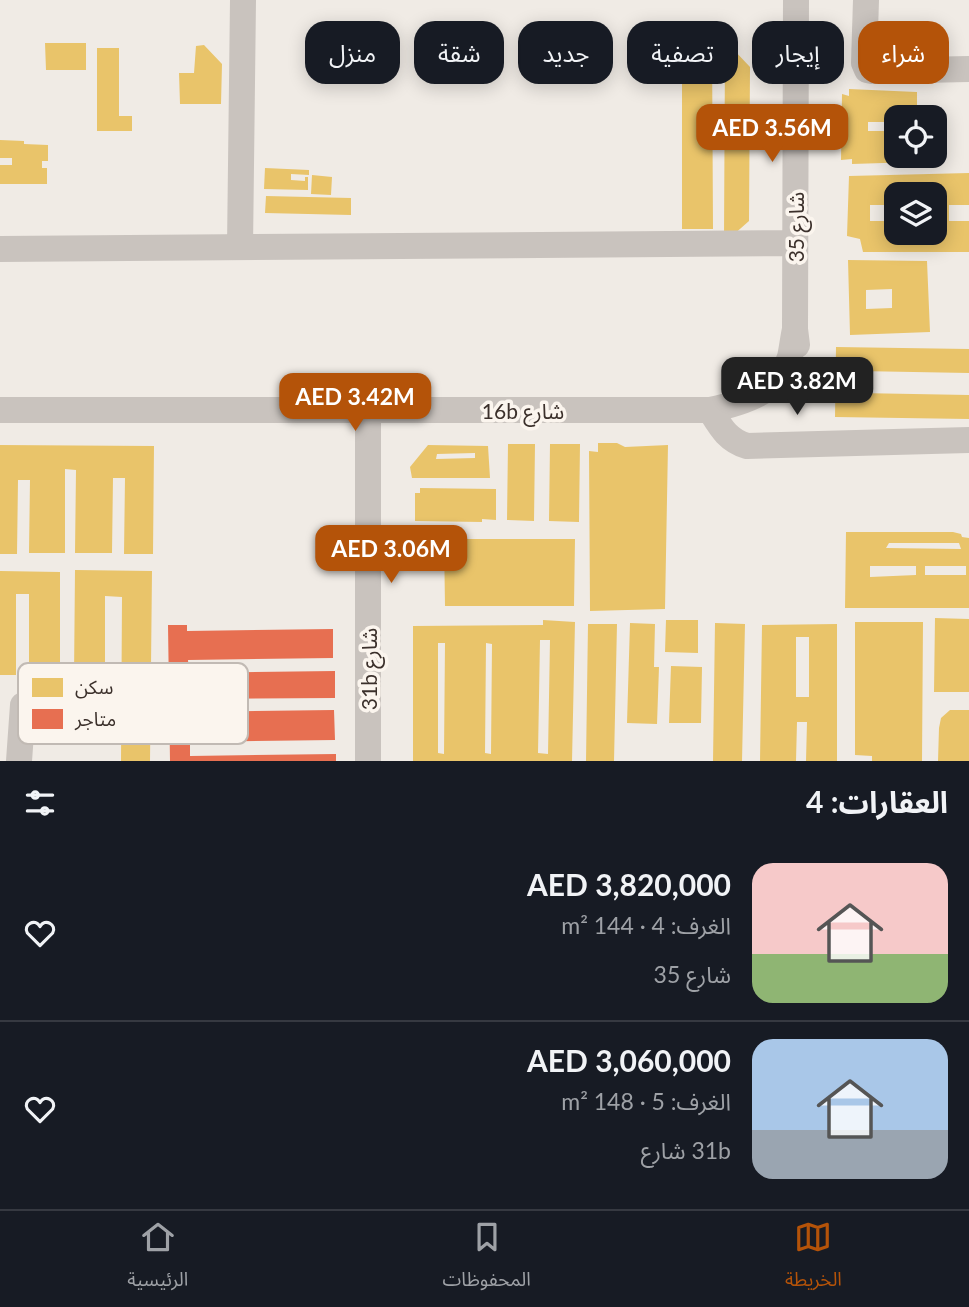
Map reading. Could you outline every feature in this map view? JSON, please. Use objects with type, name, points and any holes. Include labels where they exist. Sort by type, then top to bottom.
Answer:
[{"type":"street","points":[[240,247],[243,0]]},
{"type":"street","name":"شارع 35","points":[[709,410],[750,399],[773,384],[789,358],[795,329],[796,0]]},
{"type":"street","points":[[866,0],[863,63],[867,70],[969,69]]},
{"type":"street","points":[[0,248],[795,243]]},
{"type":"street","name":"16b شارع","points":[[0,410],[709,410]]},
{"type":"street","name":"31b شارع","points":[[368,410],[368,761]]},
{"type":"street","points":[[709,410],[725,434],[747,446],[969,440]]},
{"type":"building: سكن","points":[[45,43],[86,43],[86,70],[46,70]]},
{"type":"building: سكن","points":[[204,45],[222,64],[221,104],[180,104],[179,73],[194,73],[196,46]]},
{"type":"building: سكن","points":[[97,48],[119,48],[119,116],[132,116],[132,131],[97,131]]},
{"type":"building: سكن","points":[[738,54],[750,67],[749,221],[732,236],[724,236],[725,84],[738,84]]},
{"type":"building: سكن","points":[[682,84],[712,84],[713,229],[682,229]]},
{"type":"building: سكن","points":[[849,89],[917,92],[917,105],[884,105],[884,122],[868,122],[868,131],[884,131],[884,163],[852,164],[852,159],[841,160],[842,94],[849,96]]},
{"type":"building: سكن","points":[[0,140],[48,145],[48,161],[42,161],[42,168],[47,168],[47,184],[0,184],[0,165],[12,165],[12,158],[0,158]]},
{"type":"building: سكن","points":[[265,168],[309,170],[309,175],[291,174],[291,180],[305,181],[305,177],[308,177],[308,190],[264,189]]},
{"type":"building: سكن","points":[[969,173],[969,205],[949,205],[949,221],[969,221],[969,252],[863,252],[860,239],[847,236],[849,176]]},
{"type":"building: سكن","points":[[312,175],[332,177],[331,195],[311,194]]},
{"type":"building: سكن","points":[[266,196],[351,198],[351,215],[265,213]]},
{"type":"building: سكن","points":[[848,260],[927,261],[930,332],[850,335]],"holes":[[[892,289],[892,308],[866,309],[866,290]]]},
{"type":"building: سكن","points":[[836,347],[969,349],[969,373],[858,371],[858,393],[969,395],[969,419],[835,417]]},
{"type":"building: سكن","points":[[598,443],[617,443],[625,447],[668,445],[665,609],[590,611],[589,451],[598,452]]},
{"type":"building: سكن","points":[[508,444],[535,444],[534,521],[507,520]]},
{"type":"building: سكن","points":[[550,444],[580,444],[579,522],[549,521]]},
{"type":"building: سكن","points":[[0,445],[154,446],[153,554],[124,554],[125,478],[113,478],[112,553],[75,553],[76,470],[65,469],[65,553],[29,553],[30,480],[18,480],[17,554],[0,554]]},
{"type":"building: سكن","points":[[428,445],[488,446],[490,478],[412,478],[410,467]],"holes":[[[475,453],[475,458],[436,459],[437,454]]]},
{"type":"building: سكن","points":[[420,488],[496,489],[496,520],[415,521],[415,493],[420,493]]},
{"type":"building: سكن","points":[[846,532],[953,532],[969,538],[969,608],[845,608]],"holes":[[[889,543],[959,543],[961,549],[886,548]],[[870,566],[916,566],[916,575],[870,577]],[[925,566],[966,566],[966,575],[925,575]]]},
{"type":"building: سكن","points":[[444,539],[575,539],[574,606],[445,606]]},
{"type":"building: سكن","points":[[75,570],[152,571],[151,663],[122,663],[122,597],[105,596],[105,663],[74,663]]},
{"type":"building: سكن","points":[[0,571],[60,572],[60,663],[29,663],[29,594],[16,594],[16,675],[0,675]]},
{"type":"building: سكن","points":[[935,618],[969,619],[969,692],[934,692]]},
{"type":"building: سكن","points":[[543,620],[575,622],[572,761],[413,761],[413,626],[543,625]],"holes":[[[540,640],[550,640],[548,754],[538,753]],[[438,643],[445,643],[444,754],[438,753]],[[486,643],[492,644],[491,754],[485,753]]]},
{"type":"building: سكن","points":[[666,620],[698,620],[698,653],[665,652]]},
{"type":"building: سكن","points":[[855,622],[923,622],[922,761],[872,761],[872,756],[855,755]]},
{"type":"building: سكن","points":[[630,623],[655,624],[654,667],[659,667],[657,724],[627,723]]},
{"type":"building: سكن","points":[[715,623],[745,624],[742,761],[713,761]]},
{"type":"building: سكن","points":[[588,624],[617,624],[614,761],[586,761]]},
{"type":"building: سكن","points":[[837,624],[837,761],[806,761],[807,722],[797,722],[796,761],[760,761],[762,625]],"holes":[[[796,637],[809,637],[809,697],[796,697]]]},
{"type":"building: سكن","points":[[671,666],[702,667],[701,723],[669,723]]},
{"type":"building: سكن","points":[[950,710],[969,710],[969,761],[938,761],[941,718]]},
{"type":"building: سكن","points":[[121,744],[150,744],[150,761],[121,761]]},
{"type":"building: متاجر","points":[[168,625],[187,625],[187,631],[333,629],[333,658],[188,660],[188,663],[169,663]]},
{"type":"building: متاجر","points":[[335,671],[335,698],[248,699],[248,672]]},
{"type":"building: متاجر","points":[[334,710],[335,740],[248,741],[248,711]]},
{"type":"building: متاجر","points":[[170,744],[190,744],[190,756],[336,754],[336,761],[170,761]]}]
